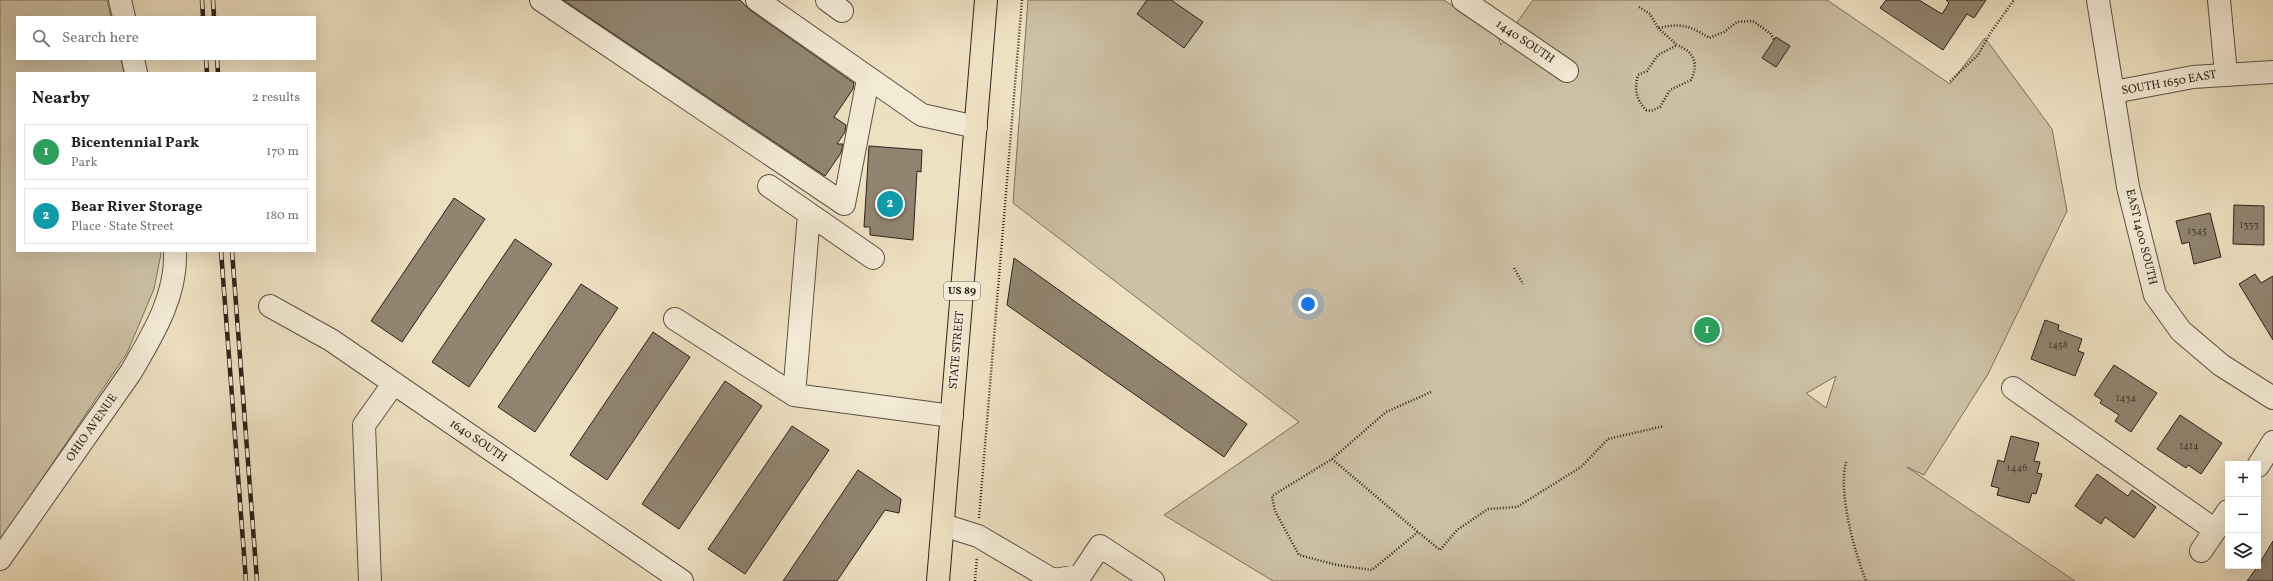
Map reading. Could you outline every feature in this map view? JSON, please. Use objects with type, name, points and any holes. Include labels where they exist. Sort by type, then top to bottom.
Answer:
[{"type":"main road","name":"STATE STREET","points":[[938,581],[986,0]]},
{"type":"street","points":[[120,0],[124,16]]},
{"type":"street","points":[[541,0],[844,204],[868,79]]},
{"type":"street","points":[[756,0],[922,115],[976,127]]},
{"type":"street","name":"1440 SOUTH","points":[[1463,0],[1567,70]]},
{"type":"street","name":"EAST 1400 SOUTH","points":[[2098,0],[2114,92],[2128,187],[2155,294],[2181,331],[2221,365],[2273,398]]},
{"type":"street","points":[[2219,0],[2226,74]]},
{"type":"street","points":[[133,60],[136,72]]},
{"type":"street","name":"SOUTH 1650 EAST","points":[[2114,92],[2193,77],[2273,72]]},
{"type":"street","points":[[769,186],[873,258]]},
{"type":"street","points":[[794,395],[809,214]]},
{"type":"street","name":"OHIO AVENUE","points":[[0,559],[131,372],[154,331],[172,289],[175,252]]},
{"type":"street","name":"1640 SOUTH","points":[[270,306],[331,340],[682,581]]},
{"type":"street","points":[[675,319],[794,395],[952,416]]},
{"type":"street","points":[[370,581],[364,425],[394,383]]},
{"type":"street","points":[[2013,388],[2215,530]]},
{"type":"street","points":[[2261,461],[2273,442]]},
{"type":"street","points":[[2201,551],[2225,515]]},
{"type":"street","points":[[943,525],[978,536],[1053,580],[1080,576],[1100,546],[1153,581]]},
{"type":"path","points":[[975,581],[1022,0]]},
{"type":"path","points":[[1950,81],[1978,55],[1991,32],[2014,0]]},
{"type":"path","points":[[1639,6],[1650,14],[1658,28],[1677,45],[1687,49],[1692,56],[1695,72],[1691,80],[1670,90],[1660,107],[1651,111],[1646,110],[1638,101],[1636,92],[1638,75],[1647,71],[1658,55],[1677,45]]},
{"type":"path","points":[[1658,28],[1673,25],[1692,27],[1709,38],[1724,32],[1737,22],[1753,21],[1770,34],[1774,40]]},
{"type":"path","points":[[1514,268],[1523,284]]},
{"type":"path","points":[[1418,532],[1372,570],[1337,565],[1299,555],[1275,512],[1272,496],[1332,459],[1386,412],[1431,392]]},
{"type":"path","points":[[1332,459],[1440,550],[1458,530],[1488,509],[1517,507],[1581,467],[1608,439],[1664,426]]},
{"type":"path","points":[[1846,462],[1843,489],[1856,555],[1866,581]]},
{"type":"shaded area","points":[[0,0],[107,0],[111,16],[16,16],[16,60],[121,60],[124,72],[16,72],[16,252],[160,252],[161,254],[154,289],[127,353],[0,541]]},
{"type":"shaded area","points":[[1028,0],[1444,0],[1498,37],[1501,45],[1533,0],[1827,0],[1950,84],[1985,38],[2052,129],[2067,211],[1988,374],[1924,475],[1907,467],[2075,581],[1273,581],[1164,515],[1299,422],[1013,203]],"holes":[[[1836,376],[1826,408],[1806,393]]]},
{"type":"building","points":[[563,0],[740,0],[750,10],[854,83],[853,89],[834,117],[846,125],[845,132],[837,144],[843,144],[841,153],[825,176]]},
{"type":"building","points":[[1147,0],[1171,0],[1203,22],[1184,48],[1137,14]]},
{"type":"building","points":[[1886,0],[1919,0],[1942,14],[1949,3],[1946,0],[1986,0],[1974,18],[1967,14],[1943,50],[1880,8]]},
{"type":"building","points":[[1776,37],[1790,46],[1776,67],[1762,58]]},
{"type":"building","points":[[869,146],[922,150],[921,172],[917,171],[913,240],[870,235],[870,227],[864,227]]},
{"type":"building","points":[[454,198],[485,219],[402,342],[371,321]]},
{"type":"building","points":[[2234,205],[2264,206],[2264,245],[2233,244]]},
{"type":"building","points":[[2210,213],[2221,257],[2194,264],[2189,242],[2182,244],[2176,221]]},
{"type":"building","points":[[515,239],[552,264],[469,387],[432,362]]},
{"type":"building","points":[[1014,258],[1247,424],[1224,457],[1007,305]]},
{"type":"building","points":[[2255,274],[2261,283],[2273,276],[2273,340],[2239,284]]},
{"type":"building","points":[[581,284],[618,308],[535,432],[498,407]]},
{"type":"building","points":[[2045,320],[2059,325],[2058,330],[2082,339],[2078,351],[2084,353],[2075,376],[2031,359]]},
{"type":"building","points":[[653,332],[690,357],[607,480],[570,455]]},
{"type":"building","points":[[2114,365],[2157,393],[2131,432],[2115,421],[2119,415],[2100,403],[2102,400],[2094,395]]},
{"type":"building","points":[[725,381],[762,406],[679,529],[642,504]]},
{"type":"building","points":[[2180,415],[2222,443],[2201,474],[2188,465],[2186,468],[2157,449]]},
{"type":"building","points":[[792,426],[829,450],[745,574],[708,549]]},
{"type":"building","points":[[2011,436],[2039,443],[2034,461],[2040,462],[2037,473],[2042,474],[2036,494],[2032,493],[2029,503],[1997,495],[1999,488],[1991,486],[1998,460],[2004,462]]},
{"type":"building","points":[[858,470],[901,499],[899,513],[885,510],[837,581],[783,581]]},
{"type":"building","points":[[2097,474],[2128,496],[2132,490],[2156,507],[2134,538],[2105,517],[2101,524],[2075,506]]},
{"type":"building","points":[[2273,541],[2273,581],[2247,581],[2256,569],[2261,569],[2261,561]]},
{"type":"railway","points":[[202,0],[203,16]]},
{"type":"railway","points":[[213,0],[214,16]]},
{"type":"railway","points":[[206,60],[207,72]]},
{"type":"railway","points":[[217,60],[218,72]]},
{"type":"railway","points":[[221,252],[246,581]]},
{"type":"railway","points":[[232,252],[257,581]]},
{"type":"place","name":"Bear River Storage","points":[[890,204]]},
{"type":"place","name":"Bicentennial Park","points":[[1707,330]]}]
